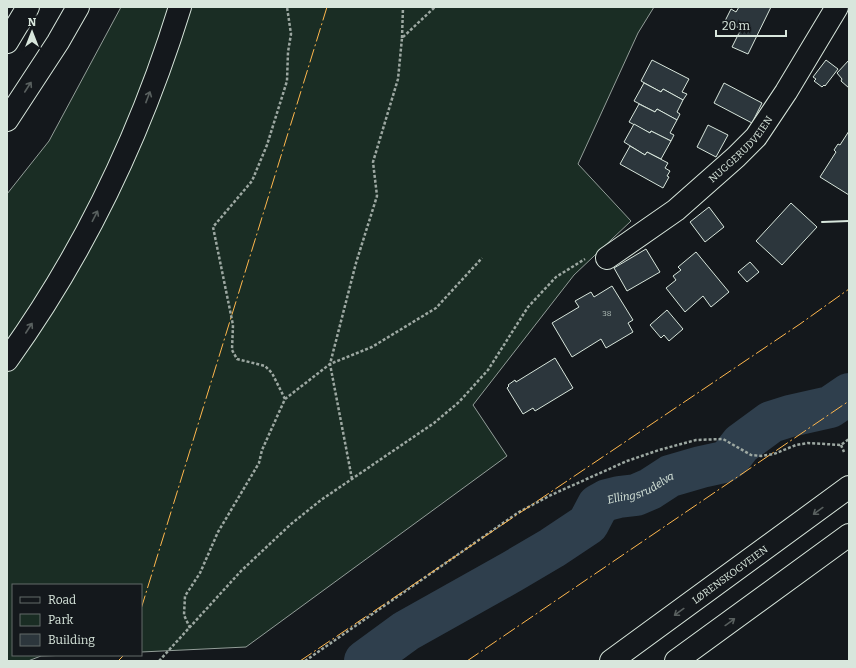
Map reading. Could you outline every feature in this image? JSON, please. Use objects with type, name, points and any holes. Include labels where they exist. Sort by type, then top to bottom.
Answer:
[{"type":"main road","points":[[7,42],[28,7]]},
{"type":"main road","points":[[7,120],[58,42],[78,7]]},
{"type":"main road","points":[[7,360],[28,330],[74,256],[119,168],[150,91],[180,7]]},
{"type":"main road","name":"NUGGERUDVEIEN","points":[[608,258],[676,210],[736,157],[756,137],[786,92],[837,7]]},
{"type":"main road","name":"LØRENSKOGVEIEN","points":[[611,661],[849,487]]},
{"type":"main road","points":[[676,661],[849,535]]},
{"type":"path","points":[[285,399],[272,373],[265,366],[238,359],[232,350],[233,324],[213,227],[252,181],[267,145],[287,81],[288,52],[291,34],[287,7]]},
{"type":"path","points":[[352,479],[330,364],[356,263],[376,196],[373,162],[398,79],[403,7]]},
{"type":"path","points":[[402,38],[435,7]]},
{"type":"path","points":[[190,628],[184,615],[185,596],[200,573],[218,532],[258,463],[262,450],[285,399],[330,364],[372,347],[436,308],[482,258]]},
{"type":"path","points":[[159,661],[241,571],[270,542],[321,500],[434,423],[459,402],[488,370],[528,306],[556,277],[588,258],[608,258]]},
{"type":"path","points":[[305,661],[519,512],[551,495],[642,455],[696,440],[723,439],[751,455],[761,456],[774,454],[808,443],[841,445],[849,439]]},
{"type":"path","points":[[841,445],[844,452]]},
{"type":"green space","points":[[121,7],[654,7],[638,33],[578,164],[631,221],[574,275],[473,405],[507,456],[246,647],[142,652],[142,584],[12,584],[12,656],[41,656],[28,661],[7,661],[7,194],[49,141]]},
{"type":"building","points":[[739,7],[771,7],[748,54],[732,47],[741,29],[725,21],[731,9],[736,12]]},
{"type":"building","points":[[652,60],[689,79],[682,92],[687,94],[683,100],[663,89],[661,92],[641,81]]},
{"type":"building","points":[[826,60],[838,69],[825,86],[824,85],[822,87],[814,81],[816,79],[813,77]]},
{"type":"building","points":[[849,60],[849,88],[841,81],[842,79],[837,73]]},
{"type":"building","points":[[644,83],[661,92],[663,89],[683,100],[677,112],[680,114],[677,120],[657,109],[655,112],[634,101]]},
{"type":"building","points":[[724,83],[762,103],[752,123],[714,103]]},
{"type":"building","points":[[639,104],[655,112],[657,109],[677,120],[670,133],[674,135],[671,141],[651,131],[650,133],[629,122]]},
{"type":"building","points":[[634,124],[650,133],[651,131],[671,141],[661,159],[647,152],[645,155],[624,142]]},
{"type":"building","points":[[708,125],[728,135],[716,157],[697,147]]},
{"type":"building","points":[[849,131],[849,195],[820,177],[836,152],[834,150],[838,144],[840,145]]},
{"type":"building","points":[[630,146],[645,155],[647,152],[668,163],[665,168],[670,171],[667,176],[669,177],[663,188],[620,164]]},
{"type":"building","points":[[791,203],[817,227],[782,265],[756,241]]},
{"type":"building","points":[[709,207],[724,227],[705,242],[690,222]]},
{"type":"building","points":[[646,249],[660,272],[627,291],[614,268]]},
{"type":"building","points":[[696,252],[729,292],[711,307],[703,296],[685,312],[666,288],[676,280],[673,276],[681,270],[678,267]]},
{"type":"building","points":[[750,262],[759,272],[747,282],[738,272]]},
{"type":"building","points":[[612,286],[633,320],[628,323],[633,332],[606,348],[601,339],[572,357],[552,323],[579,307],[575,301],[591,292],[594,297]]},
{"type":"building","points":[[667,310],[683,329],[669,341],[664,335],[661,338],[650,325]]},
{"type":"building","points":[[555,358],[573,388],[535,411],[533,408],[523,414],[507,388],[509,386],[508,385],[515,380],[516,382]]},
{"type":"waterway","name":"Ellingsrudelva","points":[[365,661],[406,631],[552,548],[588,524],[598,505],[607,500],[636,495],[650,489],[670,476],[724,462],[731,457],[741,444],[771,422],[830,407],[849,394]]},
{"type":"wall","points":[[822,222],[849,221]]},
{"type":"power","points":[[142,606],[327,7]]},
{"type":"power","points":[[300,661],[800,324],[849,289]]},
{"type":"power","points":[[467,661],[849,401]]},
{"type":"power","points":[[118,661],[123,656]]}]
